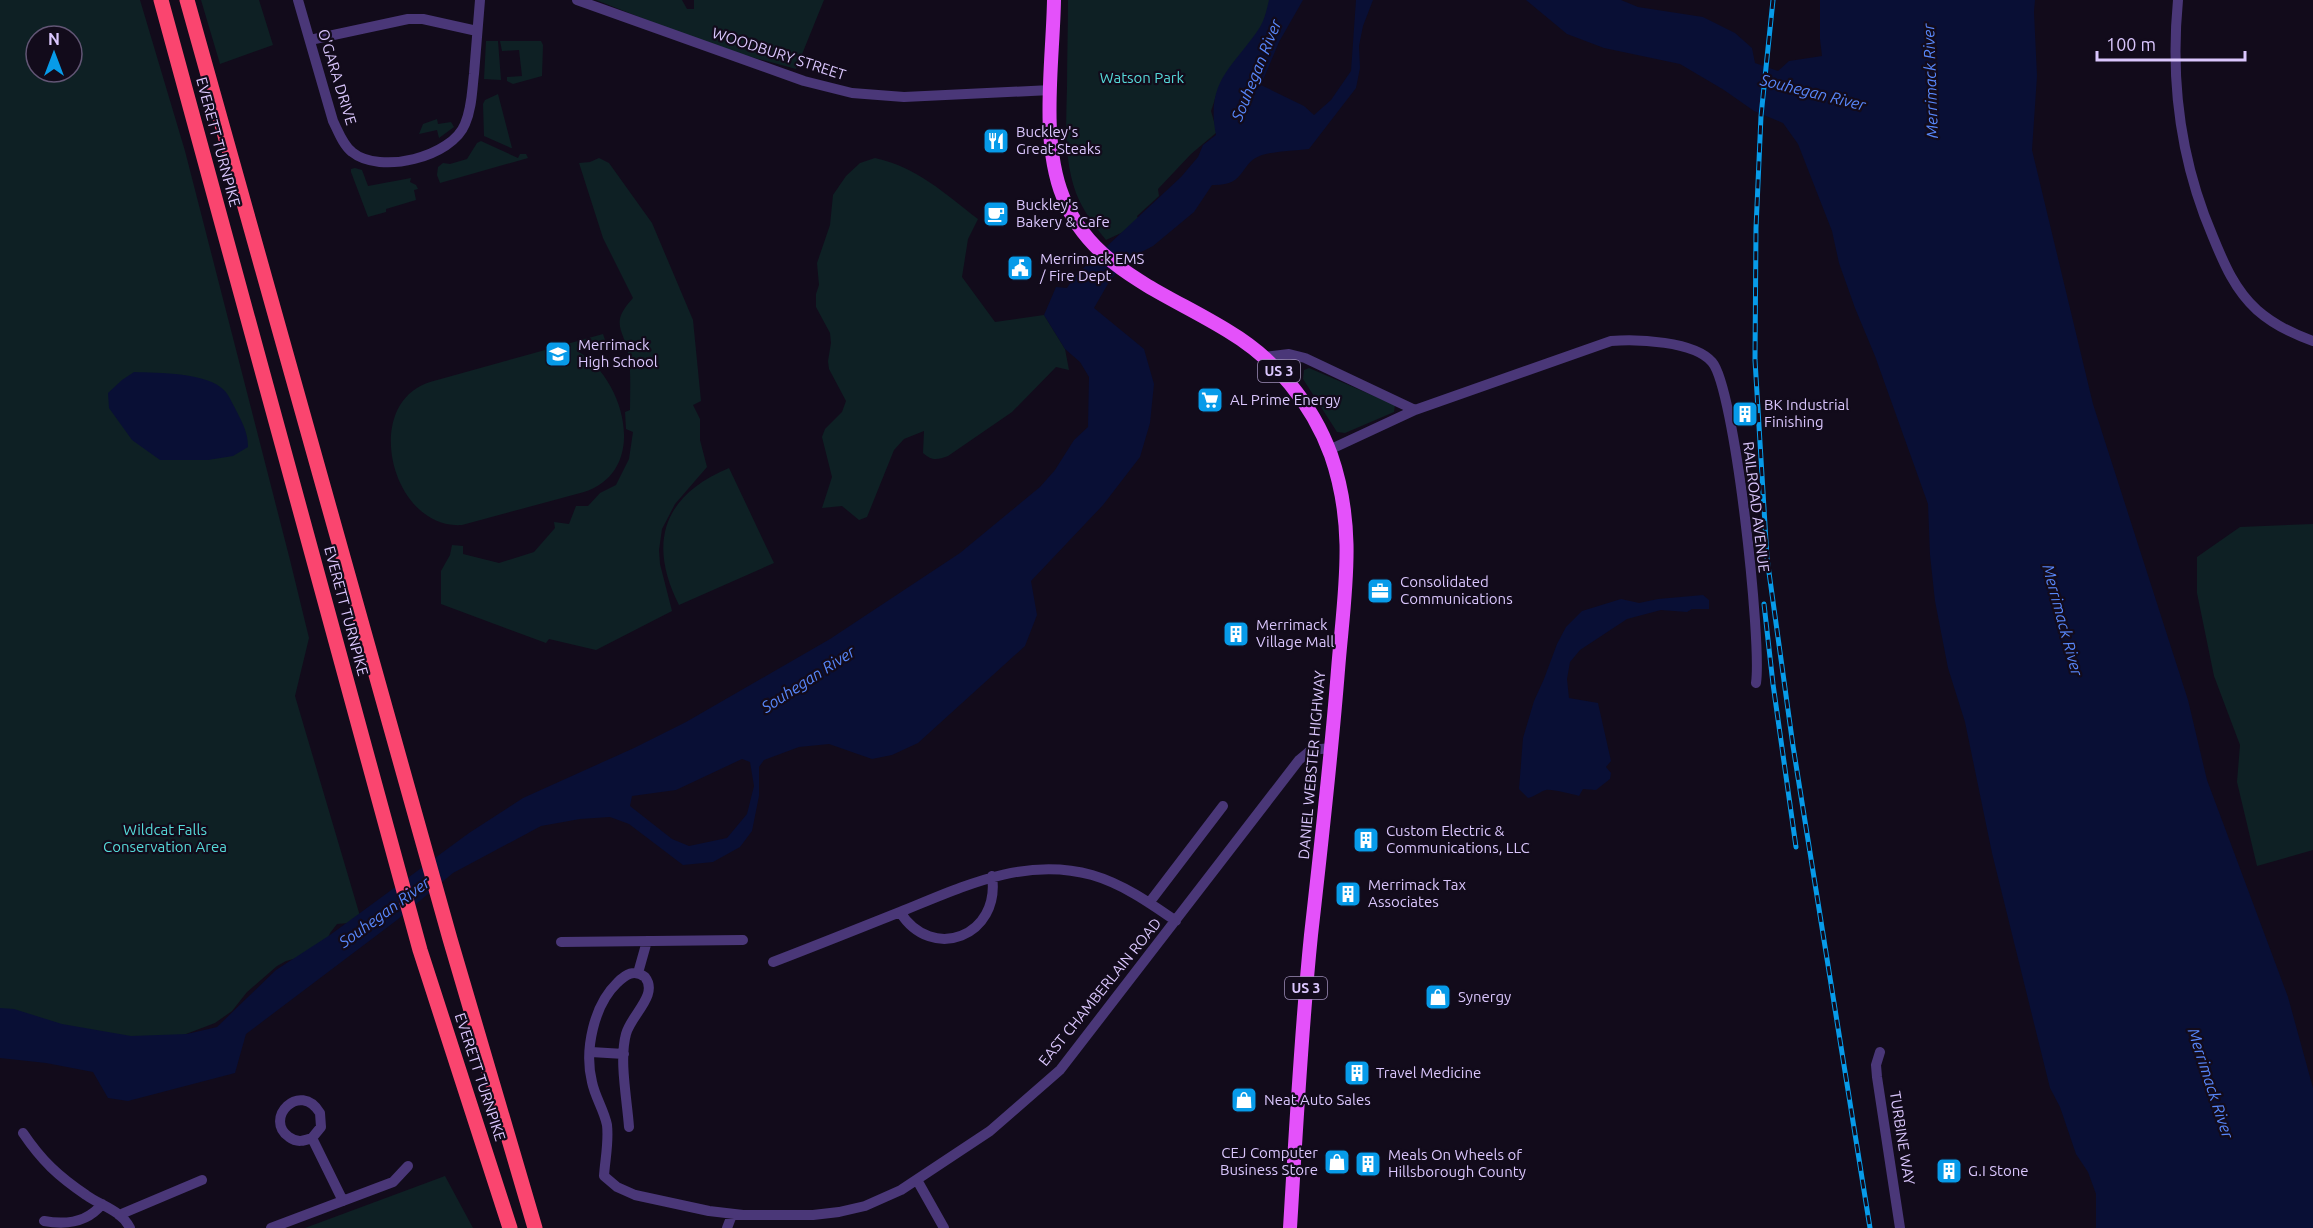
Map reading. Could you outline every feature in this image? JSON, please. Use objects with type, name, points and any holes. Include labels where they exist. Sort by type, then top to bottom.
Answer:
[{"type":"highway","name":"EVERETT TURNPIKE","points":[[161,0],[420,950],[510,1228]]},
{"type":"highway","name":"EVERETT TURNPIKE","points":[[187,0],[450,939],[535,1228]]},
{"type":"main road","name":"DANIEL WEBSTER HIGHWAY","points":[[1054,0],[1051,90],[1053,157],[1067,206],[1084,235],[1117,267],[1229,331],[1265,357],[1280,372],[1309,410],[1329,450],[1344,499],[1348,546],[1331,748],[1302,1030],[1290,1228]]},
{"type":"street","name":"O'GARA DRIVE","points":[[298,0],[333,121],[346,147],[362,158],[383,163],[434,153],[452,143],[458,136],[466,122],[470,107],[480,0]]},
{"type":"street","name":"WOODBURY STREET","points":[[577,0],[804,81],[852,93],[903,97],[1051,90]]},
{"type":"street","points":[[2178,0],[2175,46],[2177,105],[2188,165],[2203,213],[2227,269],[2243,295],[2274,324],[2313,341]]},
{"type":"street","points":[[310,40],[408,19],[423,19],[477,31]]},
{"type":"street","name":"RAILROAD AVENUE","points":[[1329,450],[1415,410],[1611,341],[1675,345],[1709,359],[1714,364],[1723,389],[1734,448],[1755,620],[1758,657],[1756,683]]},
{"type":"street","points":[[1265,357],[1289,354],[1305,358],[1415,410]]},
{"type":"street","name":"EAST CHAMBERLAIN ROAD","points":[[591,1052],[591,1080],[604,1114],[607,1129],[604,1176],[616,1187],[635,1195],[732,1215],[813,1215],[839,1212],[887,1198],[999,1124],[1060,1070],[1299,760],[1311,750],[1331,748]]},
{"type":"street","points":[[1149,903],[1223,806]]},
{"type":"street","points":[[772,962],[992,876],[1018,871],[1071,870],[1116,883],[1176,921]]},
{"type":"street","points":[[900,912],[910,926],[929,937],[946,938],[963,935],[973,930],[987,914],[993,894],[992,876]]},
{"type":"street","points":[[561,942],[743,940]]},
{"type":"street","points":[[638,973],[647,941]]},
{"type":"street","points":[[624,1054],[591,1052],[594,1020],[601,1003],[624,977],[631,973],[638,973],[648,981],[650,991],[630,1024],[624,1041],[629,1126]]},
{"type":"street","name":"TURBINE WAY","points":[[1880,1052],[1876,1065],[1877,1077],[1900,1228]]},
{"type":"street","points":[[23,1133],[48,1167],[88,1197],[119,1215],[130,1228]]},
{"type":"street","points":[[312,1138],[343,1201]]},
{"type":"street","points":[[271,1228],[393,1182],[408,1166]]},
{"type":"street","points":[[119,1215],[202,1180]]},
{"type":"street","points":[[917,1180],[944,1228]]},
{"type":"street","points":[[44,1221],[57,1223],[84,1219],[95,1214],[102,1204]]},
{"type":"street","points":[[727,1228],[732,1215]]},
{"type":"green space","name":"Wildcat Falls Conservation Area","points":[[0,0],[140,0],[185,151],[309,638],[295,696],[360,916],[348,923],[337,924],[327,940],[297,958],[277,966],[247,992],[232,1011],[215,1023],[178,1037],[136,1041],[0,1018]]},
{"type":"green space","points":[[201,0],[259,0],[273,45],[220,64]]},
{"type":"green space","points":[[596,0],[682,0],[687,9],[694,9],[694,0],[824,0],[796,69],[718,48]]},
{"type":"green space","name":"Watson Park","points":[[1068,0],[1276,0],[1267,31],[1217,93],[1211,111],[1217,132],[1191,154],[1158,189],[1159,196],[1137,216],[1139,221],[1106,240],[1082,206],[1069,167],[1066,128]]},
{"type":"green space","points":[[486,41],[498,41],[501,80],[484,79]]},
{"type":"green space","points":[[500,41],[541,41],[543,45],[542,76],[513,84],[507,81],[507,77],[522,76],[519,50],[502,51]]},
{"type":"green space","points":[[498,94],[512,148],[484,136],[483,104],[485,100]]},
{"type":"green space","points":[[437,119],[438,124],[451,122],[454,127],[439,138],[437,130],[419,134],[423,124]]},
{"type":"green space","points":[[481,141],[518,158],[520,154],[526,154],[528,158],[440,183],[437,175],[438,167],[443,163],[450,164],[467,159],[477,143]]},
{"type":"green space","points":[[599,158],[609,163],[652,223],[693,320],[701,401],[693,405],[700,419],[700,440],[707,467],[675,504],[662,529],[660,564],[672,611],[596,650],[549,639],[546,643],[441,604],[441,571],[450,555],[452,545],[463,546],[463,554],[499,563],[534,552],[555,528],[554,522],[569,524],[576,506],[588,506],[600,493],[616,485],[629,459],[633,432],[626,429],[625,412],[630,410],[630,364],[620,321],[625,307],[633,298],[603,238],[579,163]]},
{"type":"green space","points":[[875,158],[917,174],[978,219],[968,239],[962,277],[995,322],[1044,315],[1065,349],[1069,370],[1056,367],[1012,412],[948,456],[935,459],[923,453],[924,431],[904,439],[894,450],[867,517],[859,520],[842,506],[822,508],[832,477],[822,437],[825,429],[842,412],[846,401],[829,369],[830,333],[816,307],[819,285],[817,263],[830,225],[833,195],[846,176],[860,163]]},
{"type":"green space","points":[[351,169],[362,170],[368,186],[411,178],[410,182],[418,189],[414,190],[416,200],[368,217],[351,172]]},
{"type":"green space","points":[[603,334],[606,343],[577,351],[594,364],[608,381],[618,402],[623,424],[623,445],[618,465],[605,481],[584,492],[462,525],[438,521],[418,508],[403,488],[394,464],[391,438],[396,414],[408,395],[430,382]]},
{"type":"green space","points":[[1309,368],[1395,405],[1394,412],[1345,433],[1337,432],[1303,379],[1304,370]]},
{"type":"green space","points":[[729,468],[774,563],[679,605],[669,582],[664,561],[664,541],[668,523],[676,507],[689,492],[707,479]]},
{"type":"green space","points":[[2313,524],[2313,850],[2257,866],[2237,782],[2240,745],[2214,676],[2197,593],[2197,557],[2240,527]]},
{"type":"green space","points":[[445,1176],[473,1228],[305,1228]]},
{"type":"water","name":"Souhegan River","points":[[1269,0],[1303,0],[1279,42],[1261,85],[1304,106],[1314,115],[1331,100],[1351,71],[1356,0],[1373,0],[1363,26],[1359,46],[1360,68],[1356,88],[1309,149],[1262,155],[1249,163],[1232,182],[1212,185],[1194,212],[1153,246],[1128,259],[1109,282],[1094,308],[1144,349],[1154,384],[1150,423],[1140,457],[1103,505],[1031,581],[1037,615],[1025,646],[918,743],[892,755],[872,759],[829,744],[799,747],[764,760],[759,767],[759,796],[752,831],[740,847],[713,862],[683,865],[629,824],[610,817],[580,819],[541,826],[453,873],[397,920],[246,1034],[235,1073],[128,1101],[108,1098],[93,1072],[46,1063],[0,1058],[0,1008],[14,1009],[62,1024],[131,1036],[187,1034],[217,1027],[276,970],[330,935],[469,833],[523,798],[686,722],[830,639],[960,553],[1040,487],[1055,470],[1074,440],[1088,427],[1089,377],[1080,362],[1065,349],[1044,315],[1056,287],[1067,288],[1075,276],[1181,177],[1198,157],[1203,145],[1216,135],[1214,116],[1218,87],[1224,75],[1260,27]],"holes":[[[742,759],[750,762],[754,786],[747,814],[727,838],[689,846],[672,839],[630,806],[632,796],[676,790]]]},
{"type":"water","points":[[1526,0],[1621,0],[1638,7],[1703,17],[1735,33],[1752,48],[1755,63],[1778,71],[1789,61],[1822,56],[1820,0],[2035,0],[2037,76],[2032,150],[2093,404],[2188,700],[2207,780],[2288,997],[2313,1088],[2313,1228],[2096,1228],[2096,1194],[2088,1172],[2076,1154],[2060,1107],[2050,1088],[1992,853],[1965,722],[1948,668],[1935,601],[1928,504],[1839,263],[1832,231],[1798,144],[1783,123],[1754,111],[1680,64],[1604,48],[1567,34]]},
{"type":"water","points":[[134,372],[169,373],[195,377],[217,385],[227,393],[239,416],[246,433],[248,447],[233,456],[208,460],[160,460],[132,440],[109,408],[108,393]]},
{"type":"water","points":[[1703,595],[1709,600],[1709,609],[1692,609],[1687,612],[1661,610],[1627,619],[1580,650],[1570,662],[1567,679],[1569,698],[1598,703],[1611,761],[1606,767],[1611,773],[1610,779],[1596,790],[1583,789],[1579,796],[1546,790],[1528,798],[1519,789],[1523,738],[1534,701],[1566,627],[1582,611],[1621,599],[1639,603]]},
{"type":"railway","points":[[1773,0],[1761,116],[1756,228],[1755,360],[1767,558],[1793,746],[1870,1228]]},
{"type":"railway","points":[[1764,604],[1796,847]]},
{"type":"place","name":"Buckley's Great Steaks","points":[[996,141]]},
{"type":"place","name":"Buckley's Bakery & Cafe","points":[[996,214]]},
{"type":"place","name":"Merrimack EMS / Fire Dept","points":[[1020,268]]},
{"type":"place","name":"Merrimack High School","points":[[558,354]]},
{"type":"place","name":"AL Prime Energy","points":[[1210,400]]},
{"type":"place","name":"BK Industrial Finishing","points":[[1745,414]]},
{"type":"place","name":"Consolidated Communications","points":[[1380,591]]},
{"type":"place","name":"Merrimack Village Mall","points":[[1236,634]]},
{"type":"place","name":"Custom Electric & Communications, LLC","points":[[1366,840]]},
{"type":"place","name":"Merrimack Tax Associates","points":[[1348,894]]},
{"type":"place","name":"Synergy","points":[[1438,997]]},
{"type":"place","name":"Travel Medicine","points":[[1357,1073]]},
{"type":"place","name":"Neat Auto Sales","points":[[1244,1100]]},
{"type":"place","name":"CEJ Computer Business Store","points":[[1337,1162]]},
{"type":"place","name":"Meals On Wheels of Hillsborough County","points":[[1368,1164]]},
{"type":"place","name":"G.I Stone","points":[[1949,1171]]},
{"type":"water label","name":"Merrimack River","points":[[1930,81]]},
{"type":"water label","name":"Merrimack River","points":[[2063,620]]},
{"type":"water label","name":"Merrimack River","points":[[2211,1083]]}]
